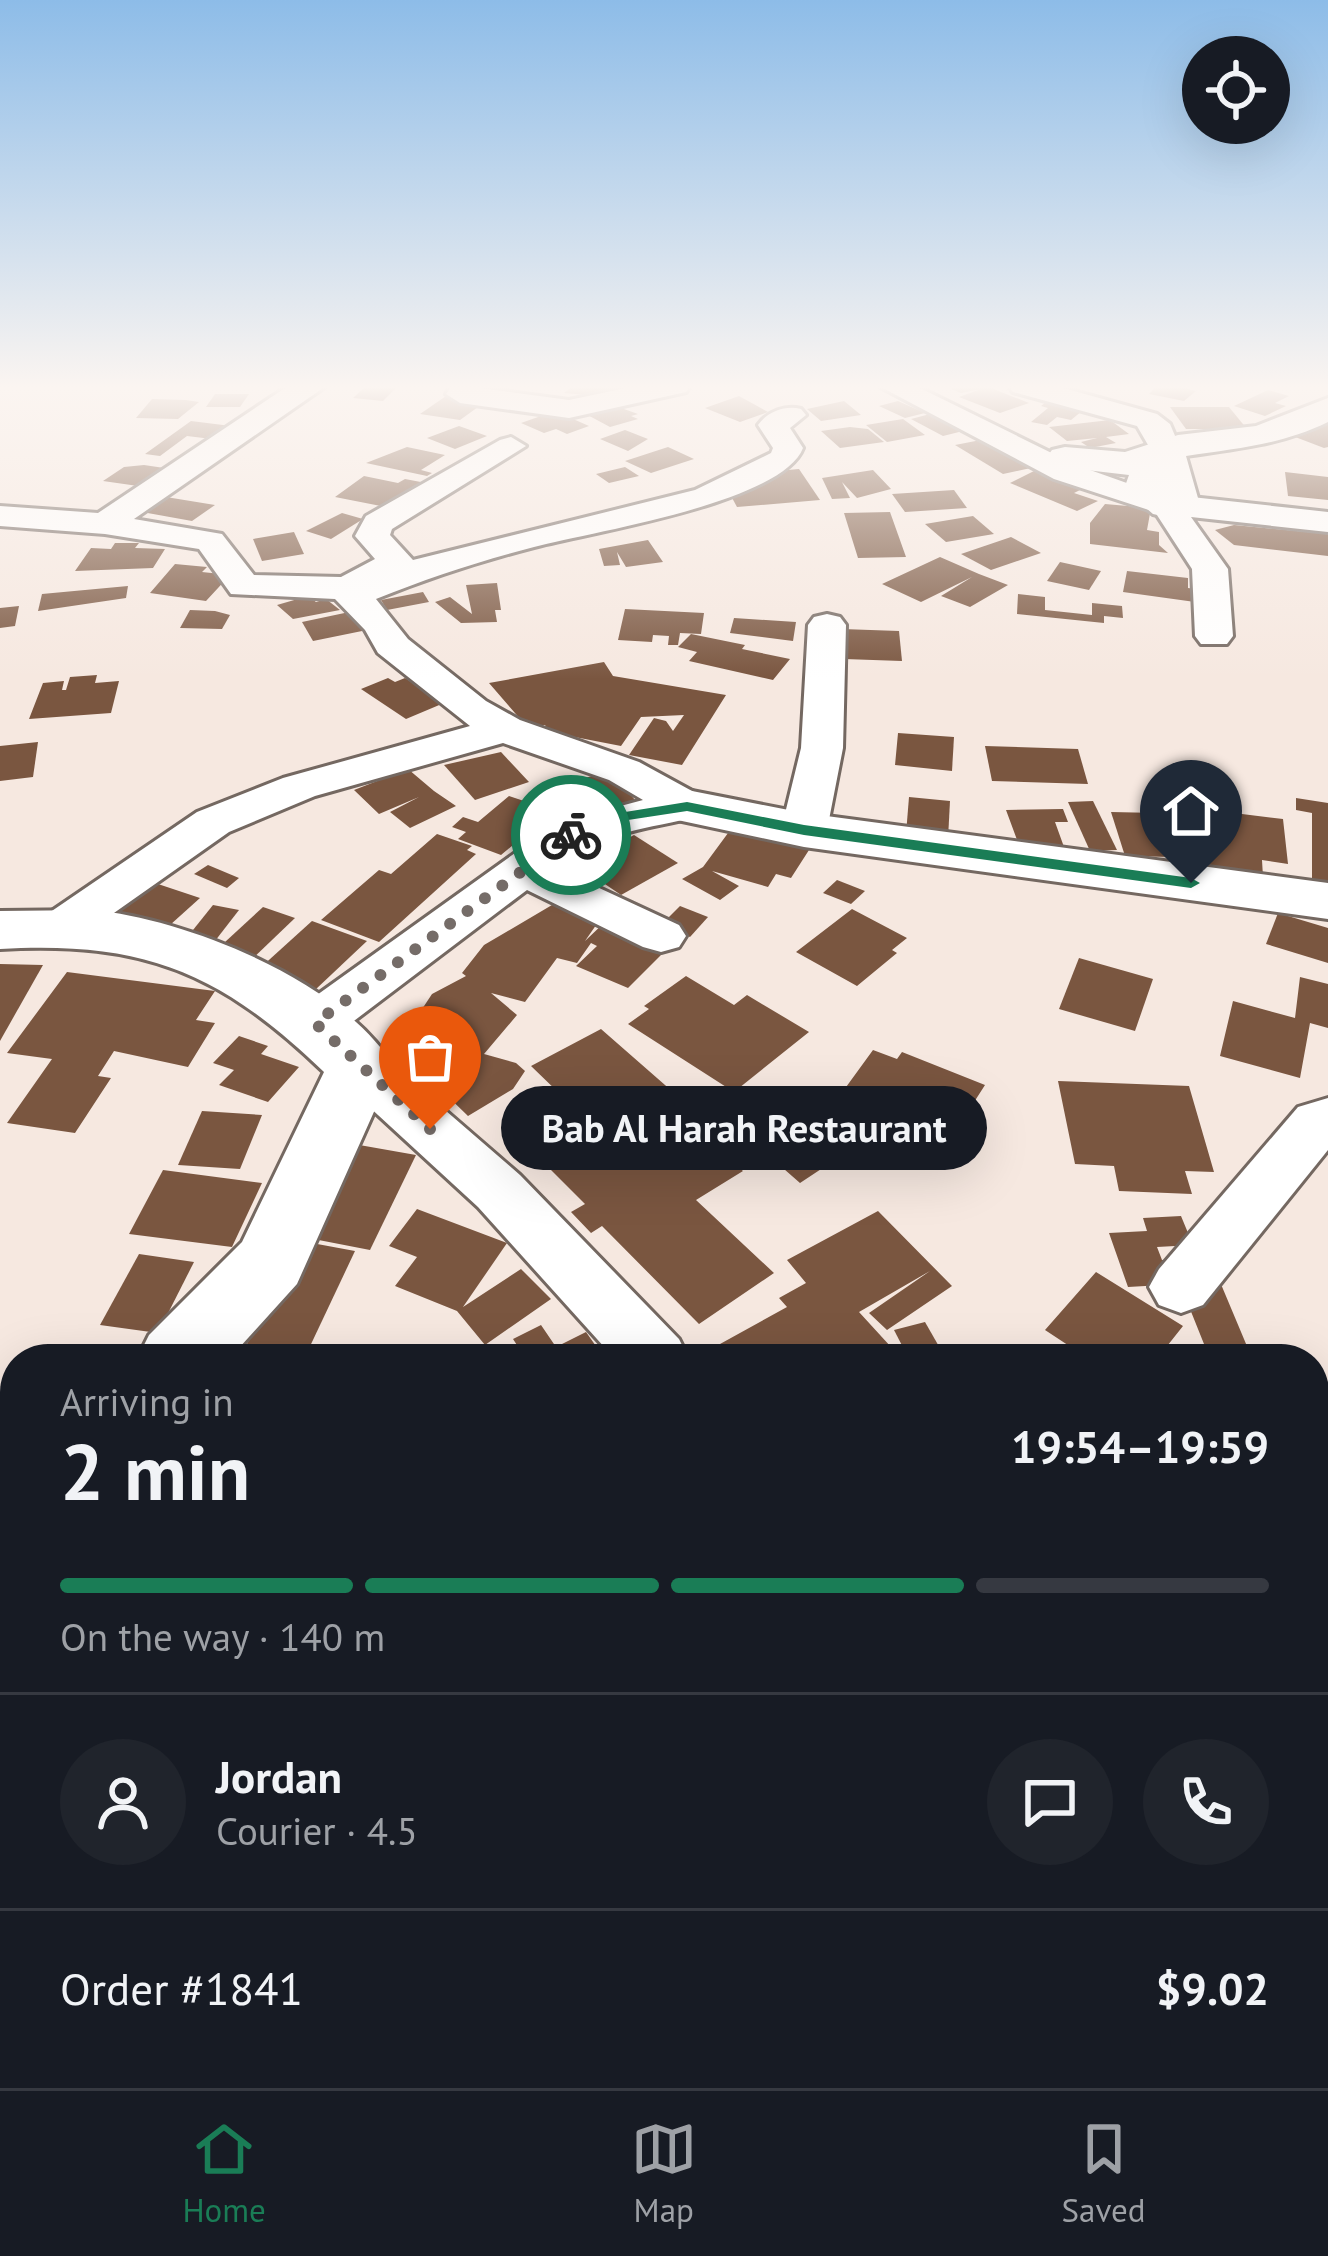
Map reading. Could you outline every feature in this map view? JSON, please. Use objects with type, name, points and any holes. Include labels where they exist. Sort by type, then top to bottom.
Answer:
[{"type":"main road","points":[[687,806],[804,830],[1328,901]]},
{"type":"main road","points":[[30,929],[134,936],[187,949],[338,1045],[270,1262],[192,1344]]},
{"type":"street","points":[[105,524],[164,483]]},
{"type":"street","points":[[349,591],[397,562],[372,536],[378,523],[446,483]]},
{"type":"street","points":[[0,516],[105,524],[210,541],[244,586],[349,591],[468,555],[706,496],[732,483]]},
{"type":"street","points":[[1164,483],[1210,569],[1214,636]]},
{"type":"street","points":[[1177,483],[1328,518]]},
{"type":"street","points":[[349,591],[382,626],[392,645],[472,710],[505,729],[624,771],[687,806]]},
{"type":"street","points":[[804,830],[822,748],[827,625]]},
{"type":"street","points":[[30,929],[213,822],[299,787],[505,729]]},
{"type":"street","points":[[642,1344],[499,1190],[338,1045],[523,870],[573,833],[625,816],[687,806]]},
{"type":"street","points":[[523,870],[661,936]]},
{"type":"street","points":[[1181,1287],[1325,1124]]},
{"type":"building","points":[[354,483],[425,483],[391,508],[335,497]]},
{"type":"building","points":[[724,483],[809,483],[820,500],[737,507]]},
{"type":"building","points":[[825,483],[843,483],[850,498],[832,499]]},
{"type":"building","points":[[843,483],[886,483],[891,489],[857,498]]},
{"type":"building","points":[[1011,483],[1072,483],[1084,488],[1074,493],[1098,501],[1077,511]]},
{"type":"building","points":[[1286,483],[1328,483],[1328,500],[1288,496]]},
{"type":"building","points":[[954,490],[967,508],[905,512],[892,494]]},
{"type":"building","points":[[166,497],[215,505],[192,521],[142,512]]},
{"type":"building","points":[[1105,504],[1151,508],[1147,530],[1159,532],[1159,545],[1168,553],[1090,544],[1090,523]]},
{"type":"building","points":[[890,512],[906,557],[858,558],[844,513]]},
{"type":"building","points":[[342,513],[363,519],[331,539],[306,531]]},
{"type":"building","points":[[973,516],[994,534],[946,542],[925,524]]},
{"type":"building","points":[[1234,525],[1328,534],[1328,556],[1234,545],[1215,530]]},
{"type":"building","points":[[294,532],[304,554],[262,561],[253,539]]},
{"type":"building","points":[[1011,537],[1041,553],[991,570],[961,554]]},
{"type":"building","points":[[648,540],[663,562],[626,567],[617,552],[620,565],[604,566],[599,549]]},
{"type":"building","points":[[115,543],[165,549],[153,568],[75,571],[91,548],[111,549]]},
{"type":"building","points":[[940,557],[1008,585],[970,607],[941,596],[972,577],[921,602],[882,584]]},
{"type":"building","points":[[1060,562],[1101,571],[1089,590],[1047,581]]},
{"type":"building","points":[[175,564],[230,575],[206,601],[150,593]]},
{"type":"building","points":[[1127,571],[1188,578],[1188,588],[1196,589],[1195,602],[1123,592]]},
{"type":"building","points":[[497,583],[501,610],[495,610],[497,622],[461,623],[435,602],[450,597],[472,614],[466,585]]},
{"type":"building","points":[[128,586],[126,598],[38,611],[42,594]]},
{"type":"building","points":[[423,592],[429,602],[387,610],[381,600]]},
{"type":"building","points":[[1018,594],[1045,597],[1045,610],[1092,615],[1092,603],[1122,606],[1123,618],[1104,616],[1104,623],[1017,614]]},
{"type":"building","points":[[308,596],[316,602],[326,599],[340,610],[293,619],[277,605]]},
{"type":"building","points":[[19,606],[15,626],[0,628],[0,608]]},
{"type":"building","points":[[625,609],[704,613],[701,634],[680,633],[678,645],[668,645],[669,636],[653,635],[652,642],[618,640]]},
{"type":"building","points":[[190,610],[230,615],[222,629],[180,628]]},
{"type":"building","points":[[354,611],[367,630],[313,641],[302,622]]},
{"type":"building","points":[[734,618],[796,622],[793,641],[730,633]]},
{"type":"building","points":[[842,629],[899,631],[902,661],[844,659]]},
{"type":"building","points":[[691,634],[790,659],[773,680],[689,661],[697,652],[678,647]]},
{"type":"building","points":[[604,662],[613,676],[726,695],[682,765],[629,755],[654,718],[666,721],[673,731],[684,715],[641,717],[621,746],[549,732],[545,725],[528,728],[489,683]]},
{"type":"building","points":[[97,675],[95,683],[119,681],[111,713],[29,719],[43,683],[64,681],[62,690],[66,690],[70,677]]},
{"type":"building","points":[[388,678],[395,682],[405,678],[444,703],[406,719],[361,689]]},
{"type":"building","points":[[898,733],[954,737],[952,771],[895,765]]},
{"type":"building","points":[[38,742],[33,777],[0,781],[0,746]]},
{"type":"building","points":[[985,746],[1078,749],[1088,784],[992,781]]},
{"type":"building","points":[[501,752],[529,782],[475,800],[444,765]]},
{"type":"building","points":[[408,769],[456,806],[410,828],[390,812],[419,797],[379,814],[354,790]]},
{"type":"building","points":[[611,771],[635,800],[581,815],[558,785]]},
{"type":"building","points":[[509,796],[554,811],[501,855],[458,839],[466,832],[452,827],[463,817],[478,822]]},
{"type":"building","points":[[909,797],[950,801],[948,839],[906,834]]},
{"type":"building","points":[[1296,798],[1328,803],[1328,892],[1312,889],[1312,813],[1296,810]]},
{"type":"building","points":[[1093,801],[1117,850],[1090,851],[1068,802]]},
{"type":"building","points":[[1063,809],[1068,822],[1055,822],[1064,847],[1020,848],[1006,810]]},
{"type":"building","points":[[1218,811],[1283,819],[1288,864],[1262,860],[1263,877],[1204,868],[1202,836],[1219,838]]},
{"type":"building","points":[[1111,812],[1158,813],[1174,857],[1125,856]]},
{"type":"building","points":[[731,829],[809,850],[791,878],[776,874],[768,887],[712,871],[739,886],[720,900],[682,879],[703,867]]},
{"type":"building","points":[[437,834],[472,846],[467,850],[476,854],[379,942],[321,920],[379,870],[391,874]]},
{"type":"building","points":[[634,835],[678,863],[621,895],[577,865]]},
{"type":"building","points":[[208,865],[239,878],[227,888],[194,874]]},
{"type":"building","points":[[146,880],[200,898],[160,934],[104,916]]},
{"type":"building","points":[[837,880],[865,891],[851,904],[823,893]]},
{"type":"building","points":[[213,905],[239,910],[208,950],[181,945]]},
{"type":"building","points":[[552,905],[601,918],[585,941],[606,921],[669,947],[628,988],[576,966],[597,946],[591,943],[577,963],[557,958],[525,1002],[491,993],[517,1015],[484,1054],[516,1063],[525,1071],[513,1089],[468,1116],[397,1047],[432,994],[466,976],[462,973],[484,945]]},
{"type":"building","points":[[680,906],[708,917],[690,937],[661,925]]},
{"type":"building","points":[[263,907],[295,918],[246,965],[212,954]]},
{"type":"building","points":[[852,909],[907,938],[892,950],[897,953],[857,986],[796,952]]},
{"type":"building","points":[[1278,913],[1328,928],[1328,963],[1266,944]]},
{"type":"building","points":[[312,921],[367,941],[315,990],[259,969]]},
{"type":"building","points":[[1079,958],[1153,979],[1135,1031],[1059,1009]]},
{"type":"building","points":[[0,964],[43,965],[0,1041]]},
{"type":"building","points":[[67,972],[215,991],[196,1020],[215,1023],[188,1067],[114,1051],[98,1076],[111,1078],[75,1133],[7,1123],[52,1059],[7,1053]]},
{"type":"building","points":[[686,976],[734,1005],[747,995],[809,1032],[734,1092],[628,1024],[649,1009],[644,1006]]},
{"type":"building","points":[[1300,977],[1328,984],[1328,1028],[1310,1023],[1300,1078],[1220,1056],[1233,1001],[1295,1018]]},
{"type":"building","points":[[601,1029],[705,1120],[693,1127],[743,1171],[696,1200],[774,1273],[699,1324],[602,1226],[591,1233],[571,1212],[585,1204],[506,1125],[561,1095],[531,1066]]},
{"type":"building","points":[[239,1036],[268,1046],[261,1054],[299,1067],[268,1102],[219,1085],[234,1070],[213,1063]]},
{"type":"building","points":[[873,1050],[897,1059],[902,1052],[985,1085],[969,1110],[947,1101],[914,1152],[857,1127],[872,1107],[841,1094]]},
{"type":"building","points":[[1058,1081],[1189,1086],[1214,1172],[1185,1171],[1192,1194],[1119,1191],[1114,1166],[1075,1164]]},
{"type":"building","points":[[823,1088],[847,1101],[835,1112],[811,1099]]},
{"type":"building","points":[[790,1097],[817,1119],[826,1113],[862,1142],[800,1183],[761,1149],[777,1139],[753,1119]]},
{"type":"building","points":[[202,1111],[262,1115],[240,1169],[178,1165]]},
{"type":"building","points":[[348,1143],[416,1155],[370,1250],[298,1236]]},
{"type":"building","points":[[163,1170],[262,1183],[232,1247],[129,1234]]},
{"type":"building","points":[[417,1209],[507,1243],[463,1307],[521,1269],[551,1299],[484,1344],[457,1311],[395,1286],[417,1257],[389,1246]]},
{"type":"building","points":[[878,1211],[952,1286],[887,1330],[869,1313],[930,1271],[859,1312],[888,1344],[720,1344],[787,1307],[779,1298],[806,1283],[787,1260]]},
{"type":"building","points":[[1181,1216],[1193,1245],[1157,1247],[1162,1260],[1210,1258],[1246,1344],[1204,1344],[1180,1284],[1128,1287],[1109,1233],[1147,1231],[1143,1218]]},
{"type":"building","points":[[301,1241],[355,1251],[311,1344],[247,1344]]},
{"type":"building","points":[[139,1254],[194,1262],[158,1333],[100,1325]]},
{"type":"building","points":[[1096,1272],[1183,1326],[1169,1344],[1066,1344],[1045,1330]]},
{"type":"building","points":[[925,1322],[938,1344],[901,1344],[894,1330]]},
{"type":"building","points":[[541,1325],[554,1344],[516,1344],[513,1339]]},
{"type":"building","points":[[586,1332],[594,1344],[562,1344]]},
{"type":"way so far","points":[[430,1129],[315,1023],[571,835]]},
{"type":"place","name":"Bab Al Harah Restaurant","points":[[430,1129]]},
{"type":"route","points":[[571,835],[625,816],[687,806],[804,830],[1191,883]]}]
